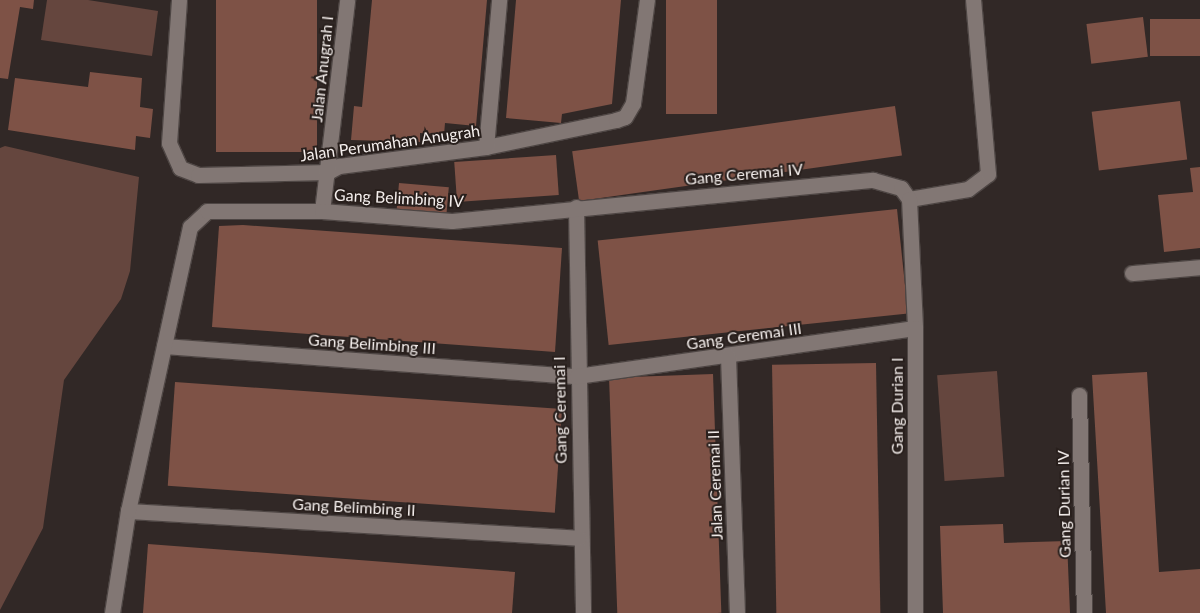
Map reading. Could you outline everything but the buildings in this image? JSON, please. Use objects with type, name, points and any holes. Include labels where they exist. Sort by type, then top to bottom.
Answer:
[{"type":"street","name":"Jalan Perumahan Anugrah","points":[[179,0],[169,143],[180,168],[198,175],[328,172],[339,166],[486,147],[625,117],[630,110],[647,0]]},
{"type":"street","name":"Jalan Anugrah I","points":[[322,211],[347,0]]},
{"type":"street","points":[[486,147],[499,0]]},
{"type":"street","points":[[909,199],[968,188],[988,174],[973,0]]},
{"type":"street","name":"Gang Ceremai IV","points":[[576,207],[873,180],[902,188],[909,199]]},
{"type":"street","name":"Gang Durian I","points":[[909,199],[915,328],[914,613]]},
{"type":"street","name":"Gang Belimbing IV","points":[[112,613],[128,511],[190,227],[206,211],[322,211],[452,221],[576,207]]},
{"type":"street","name":"Gang Ceremai I","points":[[576,207],[579,538],[583,613]]},
{"type":"street","points":[[1132,273],[1200,267]]},
{"type":"street","name":"Gang Ceremai III","points":[[577,376],[915,328]]},
{"type":"street","name":"Gang Belimbing III","points":[[164,346],[577,376]]},
{"type":"street","name":"Jalan Ceremai II","points":[[728,356],[737,613]]},
{"type":"street","name":"Gang Durian IV","points":[[1079,395],[1084,613]]},
{"type":"street","name":"Gang Belimbing II","points":[[128,511],[579,538]]},
{"type":"shaded area","points":[[47,0],[88,0],[158,11],[152,56],[41,40]]},
{"type":"shaded area","points":[[5,146],[139,177],[130,271],[121,299],[64,380],[43,528],[0,610],[0,148]]},
{"type":"shaded area","points":[[997,371],[1004,477],[945,481],[937,375]]}]
